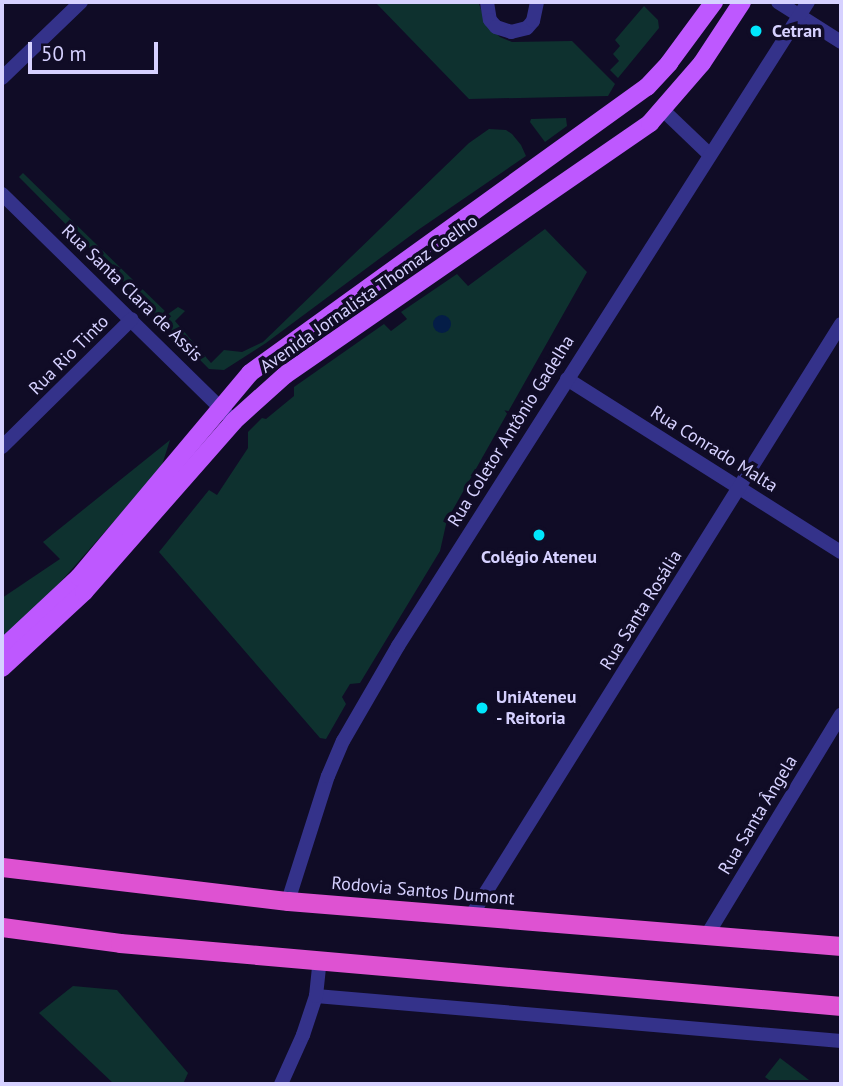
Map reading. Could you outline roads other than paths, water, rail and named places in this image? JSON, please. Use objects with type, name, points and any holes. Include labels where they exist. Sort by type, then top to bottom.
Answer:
[{"type":"highway","name":"Rodovia Santos Dumont","points":[[2,867],[288,901],[841,946]]},
{"type":"highway","points":[[2,927],[120,943],[841,1006]]},
{"type":"main road","name":"Avenida Jornalista Thomaz Coelho","points":[[2,649],[79,577],[188,449],[219,405],[250,373],[647,87],[669,63],[714,2]]},
{"type":"main road","name":"Avenida Jornalista Thomaz Coelho","points":[[2,668],[106,569],[234,421],[298,366],[541,201],[664,111],[702,63],[742,2]]},
{"type":"street","points":[[2,78],[80,2]]},
{"type":"street","points":[[487,2],[491,20],[496,27],[511,32],[527,28],[533,21],[537,2]]},
{"type":"street","points":[[778,2],[841,43]]},
{"type":"street","name":"Rua Coletor Antônio Gadelha","points":[[288,901],[342,741],[398,646],[807,2]]},
{"type":"street","points":[[664,111],[709,154]]},
{"type":"street","name":"Rua Santa Clara de Assis","points":[[2,194],[234,421]]},
{"type":"street","name":"Rua Rio Tinto","points":[[2,447],[132,319]]},
{"type":"street","name":"Rua Santa Rosália","points":[[471,916],[741,488],[841,324]]},
{"type":"street","name":"Rua Conrado Malta","points":[[567,379],[841,552]]},
{"type":"street","name":"Rua Santa Ângela","points":[[707,935],[841,715]]},
{"type":"street","points":[[281,1084],[303,1035],[316,996],[320,959]]},
{"type":"street","points":[[316,996],[841,1041]]},
{"type":"water","points":[[438,315],[446,315],[451,324],[449,331],[438,333],[433,328],[433,320]]},
{"type":"place","name":"Cetran","points":[[756,31]]},
{"type":"place","name":"Colégio Ateneu","points":[[539,535]]},
{"type":"place","name":"UniAteneu - Reitoria","points":[[482,708]]}]
